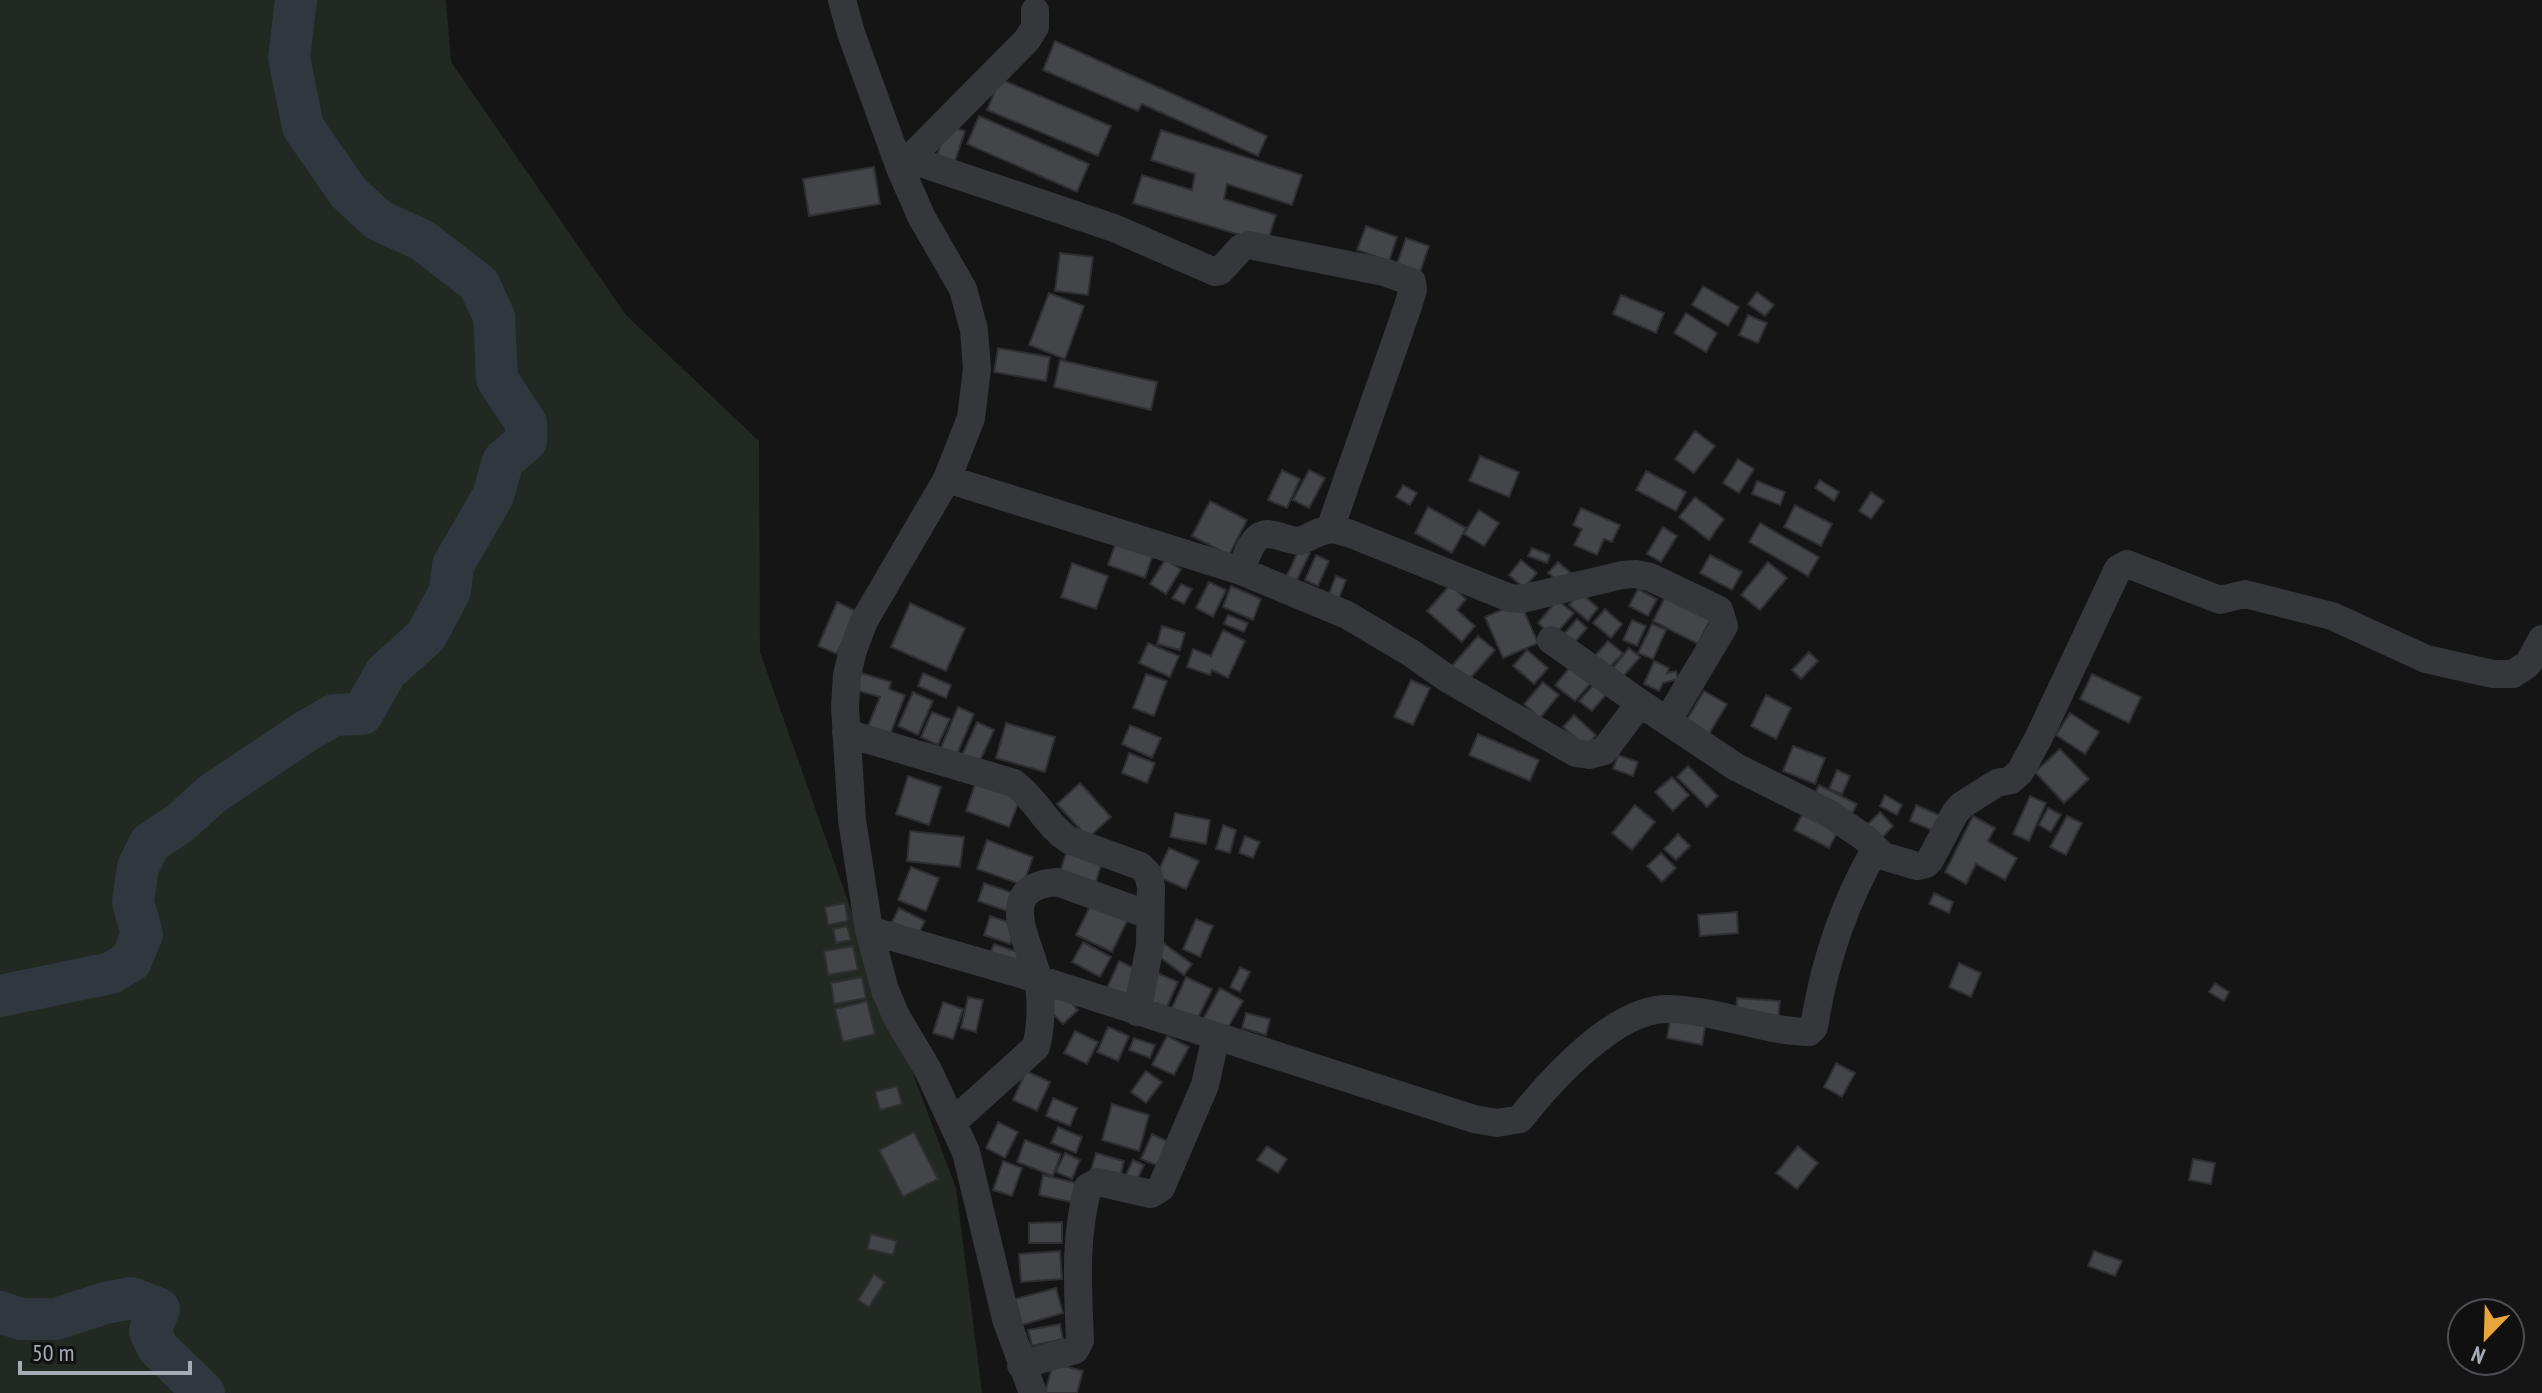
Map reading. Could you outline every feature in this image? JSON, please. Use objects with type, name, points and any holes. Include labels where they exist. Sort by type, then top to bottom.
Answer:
[{"type":"street","points":[[842,0],[851,33],[905,163],[922,218],[963,289],[974,330],[977,369],[971,418],[947,479],[864,621],[853,650],[847,675],[846,733],[852,820],[869,930],[885,990],[896,1016],[928,1070],[966,1152],[1006,1319],[1033,1393]]},
{"type":"street","points":[[905,163],[1027,40],[1035,27],[1035,11]]},
{"type":"street","points":[[905,163],[1114,228],[1215,272],[1220,271],[1241,248],[1249,245],[1384,272],[1412,282],[1410,300],[1330,529]]},
{"type":"street","points":[[947,479],[1241,571],[1347,615],[1473,694],[1576,753],[1589,755],[1604,751],[1640,703]]},
{"type":"street","points":[[1241,571],[1249,551],[1262,535],[1300,541],[1319,530],[1330,529],[1356,536],[1510,598],[1522,599],[1622,575],[1650,577],[1719,610],[1724,626],[1668,720]]},
{"type":"street","points":[[1551,640],[1736,767],[1830,814],[1890,859],[1917,866],[1926,864],[1962,805],[1997,783],[2011,780],[2020,772],[2118,569],[2127,564],[2220,600],[2245,594],[2332,616],[2426,659],[2493,674],[2513,674],[2528,664],[2542,639]]},
{"type":"street","points":[[846,733],[1014,783],[1026,792],[1051,825],[1069,840],[1140,866],[1148,874],[1151,887],[1150,946],[1137,1012]]},
{"type":"street","points":[[869,930],[1038,979],[1474,1119],[1497,1123],[1520,1119],[1541,1093],[1611,1028],[1637,1014],[1671,1008],[1809,1032],[1814,1027],[1822,975],[1843,914],[1858,878],[1875,850]]},
{"type":"street","points":[[953,1122],[1036,1047],[1039,1036],[1038,979],[1023,938],[1019,912],[1025,896],[1045,883],[1057,882],[1149,915]]},
{"type":"street","points":[[1021,1365],[1078,1347],[1078,1248],[1088,1187],[1098,1182],[1151,1194],[1161,1188],[1205,1085],[1216,1036]]},
{"type":"shaded area","points":[[0,0],[446,0],[451,62],[626,315],[759,441],[760,652],[850,907],[956,1188],[982,1393],[0,1393]]},
{"type":"building","points":[[1055,41],[1267,136],[1258,156],[1142,104],[1138,111],[1043,70]]},
{"type":"building","points":[[1000,79],[1111,126],[1098,156],[987,110]]},
{"type":"building","points":[[979,116],[1089,164],[1077,192],[967,144]]},
{"type":"building","points":[[947,126],[965,131],[954,164],[936,158]]},
{"type":"building","points":[[1161,130],[1302,175],[1292,205],[1227,184],[1224,199],[1276,215],[1267,243],[1133,203],[1142,175],[1192,190],[1195,174],[1151,160]]},
{"type":"building","points":[[874,167],[880,204],[809,216],[803,179]]},
{"type":"building","points":[[1366,226],[1397,237],[1389,261],[1357,250]]},
{"type":"building","points":[[1406,238],[1429,246],[1420,272],[1397,264]]},
{"type":"building","points":[[1060,253],[1093,257],[1088,295],[1055,291]]},
{"type":"building","points":[[1703,286],[1739,307],[1728,326],[1692,305]]},
{"type":"building","points":[[1757,292],[1774,305],[1765,316],[1748,304]]},
{"type":"building","points":[[1049,293],[1084,306],[1065,359],[1029,345]]},
{"type":"building","points":[[1621,295],[1664,313],[1656,333],[1613,314]]},
{"type":"building","points":[[1686,313],[1717,333],[1706,352],[1674,333]]},
{"type":"building","points":[[1748,315],[1767,323],[1758,343],[1739,335]]},
{"type":"building","points":[[998,348],[1050,357],[1046,381],[994,372]]},
{"type":"building","points":[[1060,360],[1157,382],[1151,410],[1054,387]]},
{"type":"building","points":[[1695,431],[1715,446],[1694,473],[1675,459]]},
{"type":"building","points":[[1480,456],[1519,472],[1509,497],[1469,481]]},
{"type":"building","points":[[1738,459],[1754,469],[1739,493],[1723,483]]},
{"type":"building","points":[[1282,470],[1300,479],[1287,508],[1268,500]]},
{"type":"building","points":[[1309,470],[1325,478],[1309,508],[1293,500]]},
{"type":"building","points":[[1646,471],[1686,492],[1676,511],[1636,490]]},
{"type":"building","points":[[1820,480],[1839,492],[1834,501],[1815,488]]},
{"type":"building","points":[[1757,481],[1785,492],[1780,505],[1752,494]]},
{"type":"building","points":[[1403,485],[1417,493],[1410,505],[1396,497]]},
{"type":"building","points":[[1871,492],[1884,501],[1871,519],[1859,511]]},
{"type":"building","points":[[1695,497],[1724,519],[1709,540],[1679,517]]},
{"type":"building","points":[[1210,501],[1247,520],[1229,555],[1192,536]]},
{"type":"building","points":[[1795,505],[1832,524],[1821,546],[1784,527]]},
{"type":"building","points":[[1428,507],[1466,528],[1452,553],[1415,533]]},
{"type":"building","points":[[1581,508],[1620,525],[1612,542],[1604,539],[1597,555],[1574,545],[1582,529],[1573,525]]},
{"type":"building","points":[[1479,510],[1499,523],[1484,546],[1464,534]]},
{"type":"building","points":[[1760,523],[1819,557],[1808,576],[1749,542]]},
{"type":"building","points":[[1663,527],[1677,536],[1661,562],[1647,554]]},
{"type":"building","points":[[1116,542],[1153,554],[1145,578],[1108,565]]},
{"type":"building","points":[[1300,548],[1310,553],[1296,582],[1286,577]]},
{"type":"building","points":[[1532,548],[1550,555],[1547,563],[1528,556]]},
{"type":"building","points":[[1316,555],[1329,561],[1318,586],[1305,580]]},
{"type":"building","points":[[1710,555],[1742,572],[1732,590],[1700,573]]},
{"type":"building","points":[[1165,560],[1181,569],[1166,594],[1150,584]]},
{"type":"building","points":[[1521,560],[1537,573],[1524,588],[1509,575]]},
{"type":"building","points":[[1558,562],[1571,573],[1562,584],[1548,573]]},
{"type":"building","points":[[1768,562],[1787,578],[1760,610],[1741,595]]},
{"type":"building","points":[[1072,563],[1108,576],[1096,609],[1061,597]]},
{"type":"building","points":[[1336,576],[1346,580],[1339,598],[1329,594]]},
{"type":"building","points":[[1209,582],[1226,590],[1213,617],[1196,608]]},
{"type":"building","points":[[1181,584],[1192,589],[1184,604],[1172,598]]},
{"type":"building","points":[[1450,585],[1466,599],[1457,610],[1475,626],[1462,642],[1427,611]]},
{"type":"building","points":[[1231,586],[1261,599],[1253,620],[1223,607]]},
{"type":"building","points":[[1638,589],[1657,599],[1648,616],[1629,606]]},
{"type":"building","points":[[1580,592],[1598,608],[1588,621],[1569,605]]},
{"type":"building","points":[[1665,597],[1710,620],[1698,644],[1653,621]]},
{"type":"building","points":[[1557,600],[1574,613],[1553,637],[1538,623]]},
{"type":"building","points":[[837,602],[856,611],[837,654],[818,646]]},
{"type":"building","points":[[1520,602],[1538,643],[1503,658],[1485,617]]},
{"type":"building","points":[[910,603],[965,628],[946,671],[891,647]]},
{"type":"building","points":[[1605,609],[1622,624],[1611,638],[1593,623]]},
{"type":"building","points":[[1228,615],[1248,623],[1244,632],[1224,624]]},
{"type":"building","points":[[1577,619],[1587,628],[1573,644],[1563,635]]},
{"type":"building","points":[[1632,620],[1646,626],[1637,646],[1623,640]]},
{"type":"building","points":[[1652,624],[1666,630],[1653,659],[1638,653]]},
{"type":"building","points":[[1162,626],[1185,633],[1180,650],[1157,644]]},
{"type":"building","points":[[1223,630],[1245,641],[1228,678],[1212,670],[1210,675],[1187,667],[1193,649],[1211,656]]},
{"type":"building","points":[[1478,636],[1495,650],[1466,683],[1450,668]]},
{"type":"building","points":[[1608,641],[1623,653],[1608,669],[1594,657]]},
{"type":"building","points":[[1148,643],[1179,656],[1170,677],[1139,663]]},
{"type":"building","points":[[1629,648],[1640,657],[1620,680],[1610,672]]},
{"type":"building","points":[[1527,650],[1548,668],[1534,684],[1513,666]]},
{"type":"building","points":[[1809,652],[1818,661],[1801,679],[1792,670]]},
{"type":"building","points":[[1577,659],[1597,676],[1575,701],[1555,685]]},
{"type":"building","points":[[1654,661],[1669,668],[1667,673],[1676,671],[1678,679],[1663,683],[1659,691],[1644,684]]},
{"type":"building","points":[[861,673],[891,682],[889,689],[905,695],[890,735],[868,726],[880,697],[856,690]]},
{"type":"building","points":[[923,673],[951,685],[946,698],[918,686]]},
{"type":"building","points":[[1146,674],[1167,681],[1154,716],[1133,708]]},
{"type":"building","points":[[2092,674],[2141,697],[2129,723],[2080,699]]},
{"type":"building","points":[[1411,680],[1430,688],[1413,725],[1394,717]]},
{"type":"building","points":[[1597,681],[1609,691],[1592,711],[1579,701]]},
{"type":"building","points":[[1543,682],[1559,695],[1540,718],[1524,704]]},
{"type":"building","points":[[1704,691],[1727,704],[1709,734],[1686,721]]},
{"type":"building","points":[[913,692],[933,701],[918,735],[898,726]]},
{"type":"building","points":[[1766,695],[1791,708],[1776,739],[1751,726]]},
{"type":"building","points":[[958,707],[974,714],[955,759],[939,752]]},
{"type":"building","points":[[932,712],[950,719],[938,745],[921,737]]},
{"type":"building","points":[[2070,713],[2099,732],[2085,754],[2056,735]]},
{"type":"building","points":[[1574,715],[1596,735],[1586,747],[1563,727]]},
{"type":"building","points":[[977,722],[994,730],[979,763],[962,755]]},
{"type":"building","points":[[1006,723],[1055,737],[1045,772],[996,758]]},
{"type":"building","points":[[1130,725],[1161,738],[1152,758],[1122,744]]},
{"type":"building","points":[[1478,734],[1539,760],[1530,781],[1469,755]]},
{"type":"building","points":[[1793,746],[1825,758],[1815,784],[1783,771]]},
{"type":"building","points":[[2060,749],[2089,779],[2064,803],[2035,772]]},
{"type":"building","points":[[1129,753],[1155,763],[1147,783],[1122,773]]},
{"type":"building","points":[[1618,755],[1638,762],[1633,776],[1613,769]]},
{"type":"building","points":[[1688,766],[1718,796],[1707,807],[1677,777]]},
{"type":"building","points":[[1837,770],[1850,776],[1842,794],[1829,789]]},
{"type":"building","points":[[908,776],[941,787],[929,825],[896,814]]},
{"type":"building","points":[[1672,777],[1689,795],[1673,811],[1655,792]]},
{"type":"building","points":[[976,781],[1021,796],[1009,827],[966,811]]},
{"type":"building","points":[[1080,783],[1111,817],[1088,838],[1057,804]]},
{"type":"building","points":[[1819,785],[1857,804],[1849,819],[1812,800]]},
{"type":"building","points":[[1885,795],[1902,805],[1897,815],[1880,806]]},
{"type":"building","points":[[2030,796],[2046,803],[2029,841],[2013,834]]},
{"type":"building","points":[[1635,805],[1655,822],[1632,850],[1612,833]]},
{"type":"building","points":[[1916,805],[1941,816],[1934,831],[1910,821]]},
{"type":"building","points":[[2048,808],[2061,815],[2051,832],[2039,825]]},
{"type":"building","points":[[1805,809],[1840,827],[1829,848],[1794,830]]},
{"type":"building","points":[[1880,812],[1893,826],[1881,839],[1867,825]]},
{"type":"building","points":[[1175,813],[1210,820],[1206,844],[1170,837]]},
{"type":"building","points":[[1973,816],[1995,828],[1988,841],[2017,858],[2005,880],[1976,864],[1966,884],[1945,872]]},
{"type":"building","points":[[2067,816],[2082,823],[2066,855],[2050,847]]},
{"type":"building","points":[[1223,825],[1236,830],[1230,853],[1216,849]]},
{"type":"building","points":[[910,831],[964,837],[960,867],[907,861]]},
{"type":"building","points":[[1678,834],[1690,846],[1676,860],[1664,849]]},
{"type":"building","points":[[1245,836],[1260,842],[1253,858],[1239,853]]},
{"type":"building","points":[[987,840],[1033,857],[1023,885],[977,869]]},
{"type":"building","points":[[1068,848],[1103,859],[1095,885],[1059,874]]},
{"type":"building","points":[[1169,848],[1199,861],[1186,889],[1156,876]]},
{"type":"building","points":[[1661,853],[1676,868],[1662,882],[1647,866]]},
{"type":"building","points":[[911,867],[939,878],[926,911],[898,900]]},
{"type":"building","points":[[984,883],[1016,894],[1010,912],[978,901]]},
{"type":"building","points":[[1934,893],[1953,902],[1949,913],[1929,904]]},
{"type":"building","points":[[845,903],[848,921],[828,925],[825,907]]},
{"type":"building","points":[[1091,904],[1127,921],[1112,952],[1076,935]]},
{"type":"building","points":[[899,908],[925,921],[918,935],[892,922]]},
{"type":"building","points":[[1737,912],[1738,933],[1700,936],[1698,915]]},
{"type":"building","points":[[990,916],[1017,925],[1010,944],[984,935]]},
{"type":"building","points":[[1196,919],[1213,926],[1200,957],[1183,949]]},
{"type":"building","points":[[847,926],[851,940],[836,943],[833,929]]},
{"type":"building","points":[[1083,942],[1111,957],[1100,977],[1072,962]]},
{"type":"building","points":[[1162,942],[1192,964],[1184,975],[1154,953]]},
{"type":"building","points":[[994,944],[1026,955],[1023,965],[990,954]]},
{"type":"building","points":[[853,946],[858,970],[828,975],[824,951]]},
{"type":"building","points":[[1119,961],[1142,972],[1130,998],[1107,988]]},
{"type":"building","points":[[1959,963],[1981,973],[1971,997],[1949,987]]},
{"type":"building","points":[[1240,967],[1250,972],[1240,992],[1230,987]]},
{"type":"building","points":[[1155,972],[1178,982],[1165,1011],[1142,1002]]},
{"type":"building","points":[[862,977],[866,998],[834,1004],[831,983]]},
{"type":"building","points":[[1186,977],[1212,989],[1196,1022],[1171,1010]]},
{"type":"building","points":[[2215,983],[2229,992],[2224,1001],[2209,992]]},
{"type":"building","points":[[1220,988],[1243,1001],[1226,1031],[1203,1019]]},
{"type":"building","points":[[1061,992],[1078,1010],[1063,1024],[1046,1007]]},
{"type":"building","points":[[968,997],[983,1000],[976,1032],[961,1028]]},
{"type":"building","points":[[1737,998],[1780,1001],[1778,1019],[1736,1015]]},
{"type":"building","points":[[867,1001],[875,1034],[843,1042],[835,1009]]},
{"type":"building","points":[[943,1002],[963,1009],[953,1039],[933,1033]]},
{"type":"building","points":[[1246,1013],[1270,1019],[1266,1035],[1242,1028]]},
{"type":"building","points":[[1671,1015],[1706,1021],[1702,1045],[1667,1038]]},
{"type":"building","points":[[1108,1027],[1129,1036],[1118,1061],[1097,1052]]},
{"type":"building","points":[[1075,1031],[1098,1042],[1087,1064],[1064,1053]]},
{"type":"building","points":[[1167,1036],[1189,1047],[1174,1075],[1152,1065]]},
{"type":"building","points":[[1134,1038],[1155,1045],[1150,1058],[1129,1050]]},
{"type":"building","points":[[1836,1063],[1855,1073],[1842,1097],[1824,1087]]},
{"type":"building","points":[[1026,1071],[1050,1082],[1037,1111],[1013,1100]]},
{"type":"building","points":[[1146,1071],[1162,1082],[1146,1103],[1131,1092]]},
{"type":"building","points":[[897,1086],[902,1104],[880,1110],[875,1092]]},
{"type":"building","points":[[1053,1098],[1077,1108],[1070,1126],[1046,1116]]},
{"type":"building","points":[[1112,1104],[1149,1115],[1139,1151],[1102,1140]]},
{"type":"building","points":[[998,1122],[1018,1132],[1005,1158],[986,1148]]},
{"type":"building","points":[[1058,1127],[1082,1137],[1076,1153],[1051,1143]]},
{"type":"building","points":[[914,1132],[938,1179],[903,1197],[879,1150]]},
{"type":"building","points":[[1152,1134],[1171,1143],[1161,1167],[1141,1159]]},
{"type":"building","points":[[1025,1140],[1061,1154],[1053,1176],[1017,1162]]},
{"type":"building","points":[[1267,1146],[1287,1159],[1278,1173],[1257,1160]]},
{"type":"building","points":[[1798,1146],[1818,1163],[1797,1189],[1776,1173]]},
{"type":"building","points":[[1065,1153],[1080,1160],[1072,1179],[1056,1172]]},
{"type":"building","points":[[1096,1153],[1124,1161],[1119,1181],[1090,1173]]},
{"type":"building","points":[[2193,1159],[2215,1163],[2211,1184],[2189,1180]]},
{"type":"building","points":[[1133,1160],[1144,1165],[1134,1186],[1123,1181]]},
{"type":"building","points":[[1003,1161],[1022,1168],[1012,1196],[993,1190]]},
{"type":"building","points":[[1043,1175],[1076,1183],[1071,1202],[1039,1195]]},
{"type":"building","points":[[1062,1222],[1062,1243],[1029,1243],[1029,1223]]},
{"type":"building","points":[[871,1234],[897,1241],[893,1255],[867,1249]]},
{"type":"building","points":[[1060,1251],[1062,1279],[1021,1282],[1019,1254]]},
{"type":"building","points":[[2094,1251],[2122,1261],[2115,1276],[2088,1266]]},
{"type":"building","points":[[874,1274],[885,1282],[869,1307],[858,1300]]},
{"type":"building","points":[[1056,1288],[1063,1313],[1022,1325],[1015,1299]]},
{"type":"building","points":[[1060,1324],[1063,1339],[1032,1346],[1028,1330]]},
{"type":"building","points":[[1053,1363],[1083,1371],[1077,1393],[1045,1393]]},
{"type":"waterway","points":[[0,996],[111,973],[131,961],[142,934],[133,902],[138,867],[150,843],[180,823],[212,794],[308,730],[334,715],[362,714],[386,672],[426,636],[450,591],[453,565],[493,496],[503,461],[526,441],[526,423],[497,379],[494,317],[479,284],[422,240],[378,220],[348,192],[303,127],[289,58],[296,0]]},
{"type":"waterway","points":[[0,1312],[20,1319],[56,1319],[132,1298],[159,1309],[150,1331],[158,1348],[204,1393]]}]
